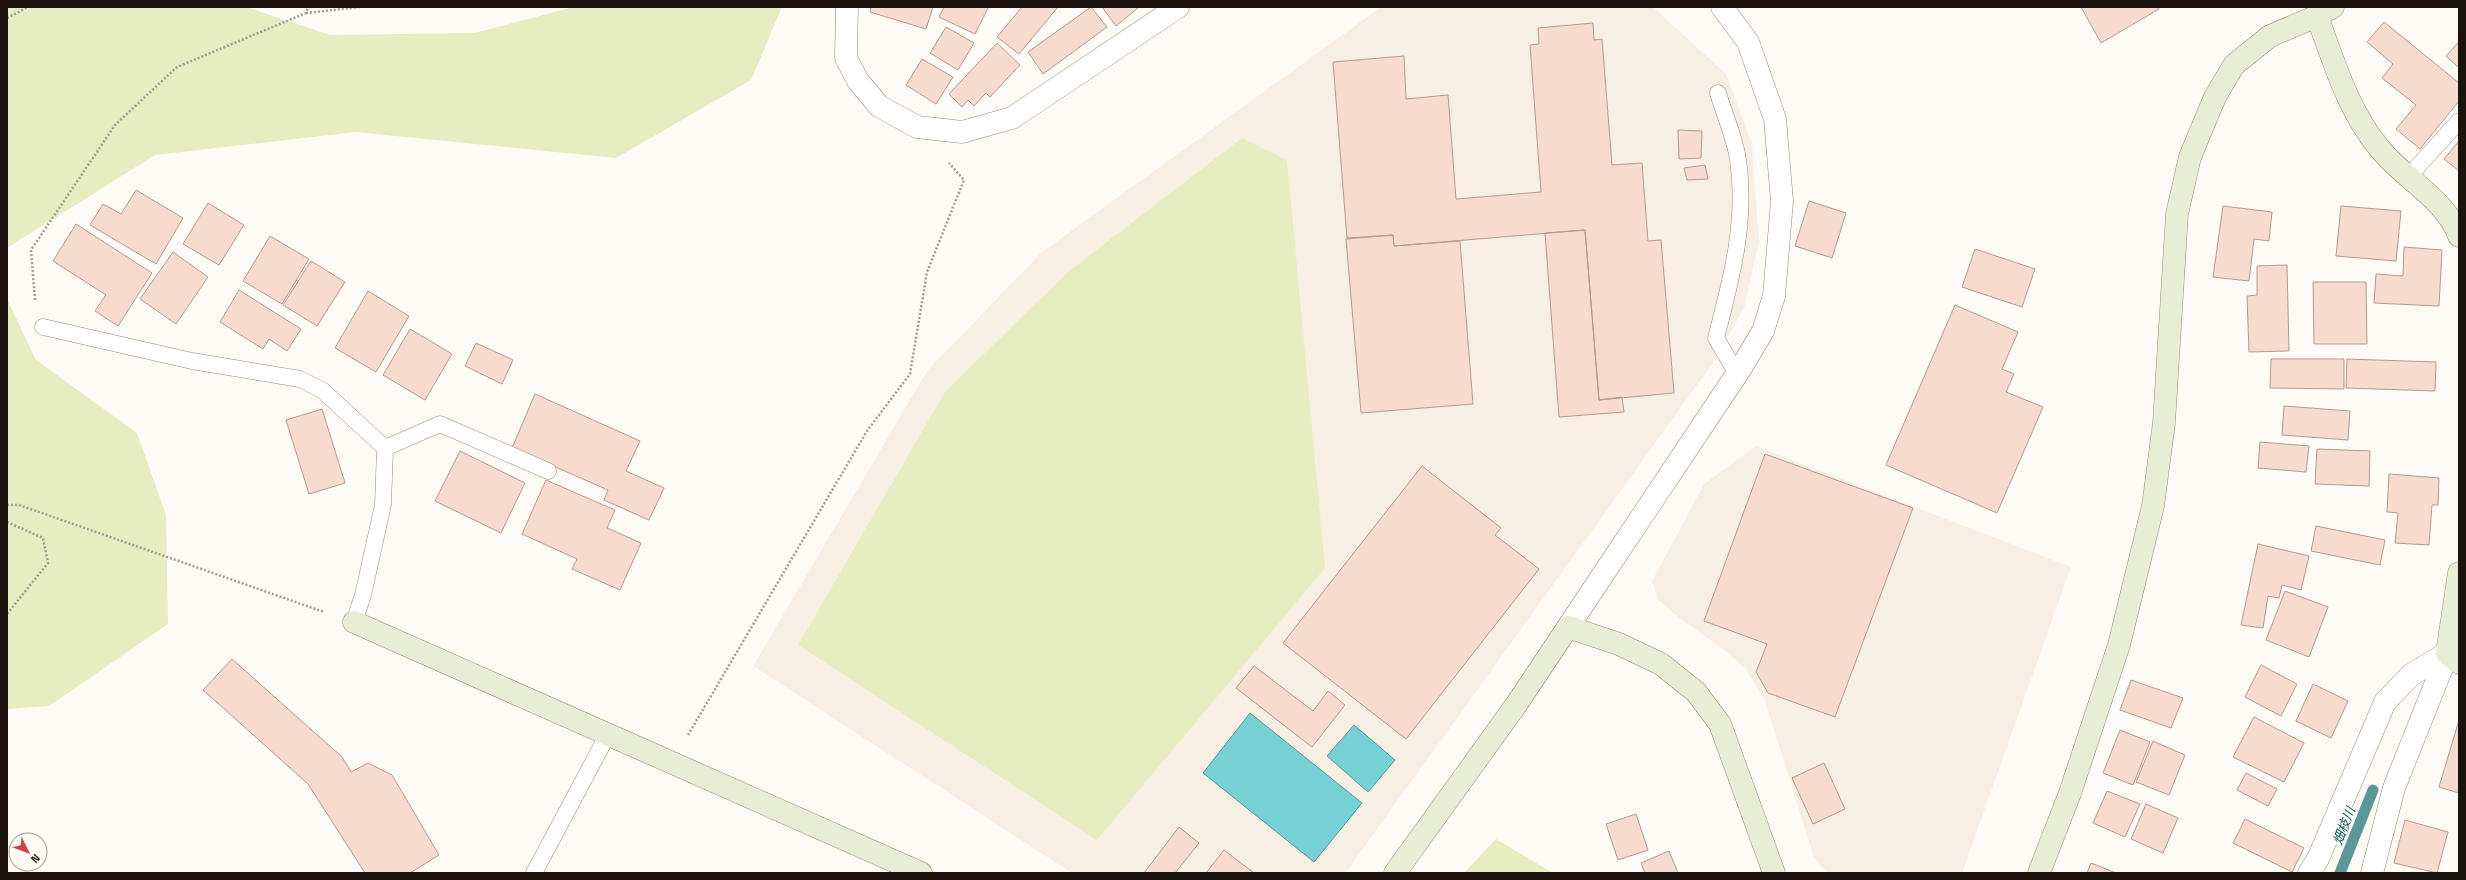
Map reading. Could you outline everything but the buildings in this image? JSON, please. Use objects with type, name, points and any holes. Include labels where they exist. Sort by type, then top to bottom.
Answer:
[{"type":"street","points":[[848,7],[846,58],[858,81],[879,106],[918,127],[962,132],[1012,118],[1178,7]]},
{"type":"street","points":[[1395,873],[1516,704],[1737,374],[1763,331],[1774,296],[1782,201],[1775,119],[1748,42],[1722,7]]},
{"type":"street","points":[[2039,873],[2070,793],[2119,645],[2151,514],[2164,423],[2177,214],[2190,157],[2215,97],[2234,65],[2270,36],[2321,10],[2349,101],[2380,149],[2453,220],[2459,236]]},
{"type":"street","points":[[2453,658],[2459,572]]},
{"type":"street","points":[[354,622],[607,736],[921,873]]},
{"type":"street","points":[[1568,627],[1619,644],[1661,664],[1696,692],[1720,724],[1774,873]]},
{"type":"street","points":[[2372,873],[2394,788],[2453,658],[2459,631]]},
{"type":"street","points":[[2309,873],[2318,859],[2385,702],[2411,675],[2453,658]]},
{"type":"lane","points":[[1718,93],[1736,154],[1741,219],[1734,268],[1716,338],[1737,374]]},
{"type":"lane","points":[[2409,176],[2459,121]]},
{"type":"lane","points":[[43,327],[192,361],[300,379],[322,390],[385,448],[383,505],[363,596],[354,622]]},
{"type":"lane","points":[[385,448],[440,424],[548,471]]},
{"type":"lane","points":[[534,873],[607,736]]},
{"type":"path","points":[[7,18],[28,7]]},
{"type":"path","points":[[306,13],[308,7]]},
{"type":"path","points":[[43,327],[36,308],[31,250],[115,125],[177,67],[306,13],[360,7]]},
{"type":"path","points":[[688,735],[868,431],[910,374],[927,272],[964,180],[918,127]]},
{"type":"path","points":[[7,505],[19,505],[354,622]]},
{"type":"path","points":[[7,522],[43,538],[48,563],[7,614]]},
{"type":"shaded area","points":[[1381,7],[1653,7],[1726,74],[1752,144],[1759,242],[1744,308],[1715,360],[1349,868],[1343,873],[1072,873],[753,666],[927,371],[1042,252]]},
{"type":"shaded area","points":[[1756,446],[2071,567],[1962,873],[1827,873],[1814,857],[1765,701],[1745,668],[1723,649],[1683,621],[1658,600],[1652,581],[1704,484]]},
{"type":"green space","points":[[7,7],[246,7],[330,35],[474,33],[574,7],[782,7],[751,80],[616,158],[356,132],[155,155],[7,248]]},
{"type":"green space","points":[[1242,138],[1287,160],[1325,568],[1097,840],[798,645],[945,392],[1068,272]]},
{"type":"green space","points":[[7,299],[36,360],[137,433],[166,515],[168,624],[49,706],[7,709]]},
{"type":"green space","points":[[1496,839],[1553,873],[1464,873]]},
{"type":"water","points":[[1250,713],[1362,803],[1314,862],[1203,773]]},
{"type":"water","points":[[1354,725],[1395,760],[1368,792],[1327,756]]},
{"type":"waterway","name":"畑枝川","points":[[2340,873],[2373,790]]}]
